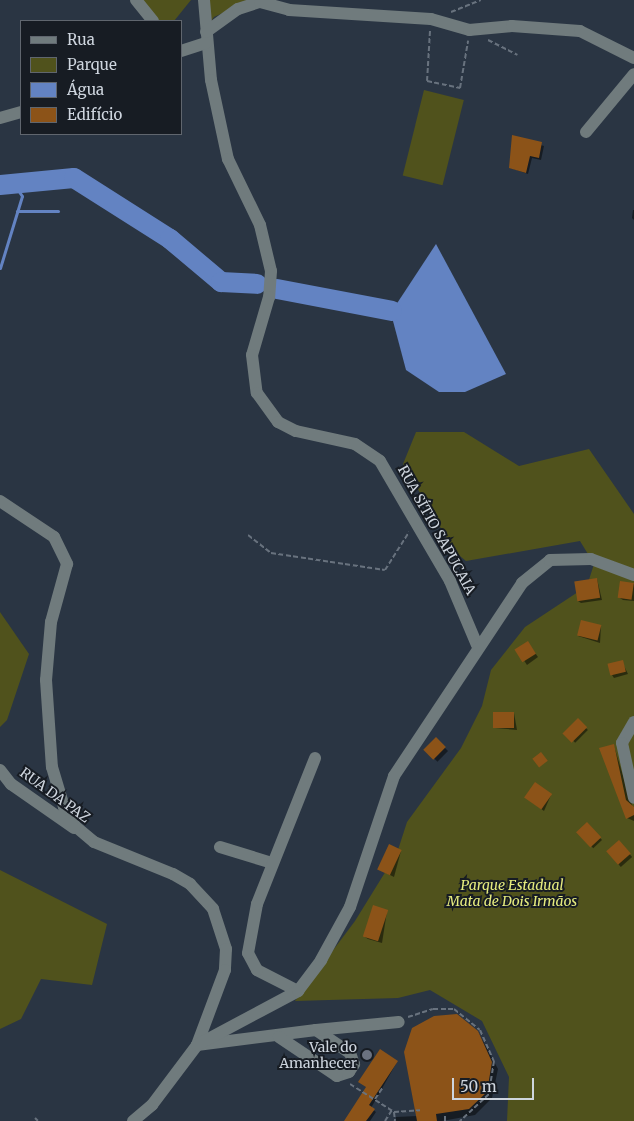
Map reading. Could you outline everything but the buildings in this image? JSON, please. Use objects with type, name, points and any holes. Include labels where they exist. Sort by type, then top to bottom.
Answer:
[{"type":"street","points":[[136,0],[151,20]]},
{"type":"street","name":"RUA SÍTIO SAPUCAIA","points":[[204,0],[206,37],[228,159],[260,225],[272,271],[252,355],[257,393],[278,422],[368,451],[388,470],[415,516],[477,645]]},
{"type":"street","points":[[182,50],[206,37],[238,9],[257,2],[431,20],[470,30],[512,26],[580,31],[634,58]]},
{"type":"street","points":[[586,132],[634,74]]},
{"type":"street","points":[[0,118],[20,112]]},
{"type":"street","points":[[0,501],[54,537],[64,551],[67,564],[51,622],[47,728],[64,807],[75,826],[94,842],[173,874],[190,884],[213,909],[226,949],[225,970],[197,1045],[152,1104],[133,1121]]},
{"type":"street","points":[[197,1045],[298,991],[322,960],[350,907],[394,776],[477,645],[522,583],[550,560],[591,559],[634,575]]},
{"type":"street","points":[[634,722],[622,743],[634,798]]},
{"type":"street","points":[[298,991],[250,963],[251,930],[272,863],[316,758]]},
{"type":"street","name":"RUA DA PAZ","points":[[0,770],[11,784],[94,842]]},
{"type":"street","points":[[220,847],[272,863]]},
{"type":"street","points":[[197,1045],[279,1037],[316,1030],[400,1022]]},
{"type":"street","points":[[279,1037],[337,1076],[349,1072],[354,1064],[350,1053],[316,1030]]},
{"type":"path","points":[[482,0],[431,20],[426,81],[460,88],[470,30],[517,55]]},
{"type":"path","points":[[248,535],[271,553],[385,570],[404,545],[415,516]]},
{"type":"path","points":[[400,1022],[433,1009],[454,1009],[480,1030],[494,1062],[489,1094],[460,1121]]},
{"type":"path","points":[[348,1082],[393,1111],[420,1110]]},
{"type":"path","points":[[375,1099],[383,1087]]},
{"type":"path","points":[[385,1121],[393,1111]]},
{"type":"path","points":[[393,1111],[395,1121]]},
{"type":"path","points":[[444,1116],[445,1121]]},
{"type":"path","points":[[35,1118],[38,1121]]},
{"type":"green space","points":[[140,0],[191,0],[175,20],[155,20]]},
{"type":"green space","points":[[206,0],[251,0],[214,17],[207,27]]},
{"type":"green space","points":[[424,90],[464,100],[442,185],[403,175]]},
{"type":"green space","name":"Parque Estadual Mata de Dois Irmãos","points":[[416,432],[464,432],[519,466],[589,449],[634,514],[634,1121],[507,1121],[509,1077],[482,1021],[430,990],[398,998],[295,1001],[355,921],[397,853],[407,822],[461,748],[482,706],[491,670],[525,627],[587,586],[594,564],[580,541],[466,561],[455,552],[403,464]]},
{"type":"green space","points":[[0,612],[29,654],[7,720],[0,727]]},
{"type":"green space","points":[[0,870],[107,924],[92,985],[41,979],[21,1019],[0,1029]]},
{"type":"water","points":[[436,244],[506,374],[465,392],[439,392],[406,370],[393,321],[392,311]]},
{"type":"waterway","points":[[0,185],[74,178],[170,239],[221,282],[257,284]]},
{"type":"waterway","points":[[0,268],[22,196],[14,184]]},
{"type":"waterway","points":[[17,211],[58,211]]},
{"type":"waterway","points":[[277,289],[392,311]]},
{"type":"place","name":"Vale do Amanhecer","points":[[367,1055]]}]
